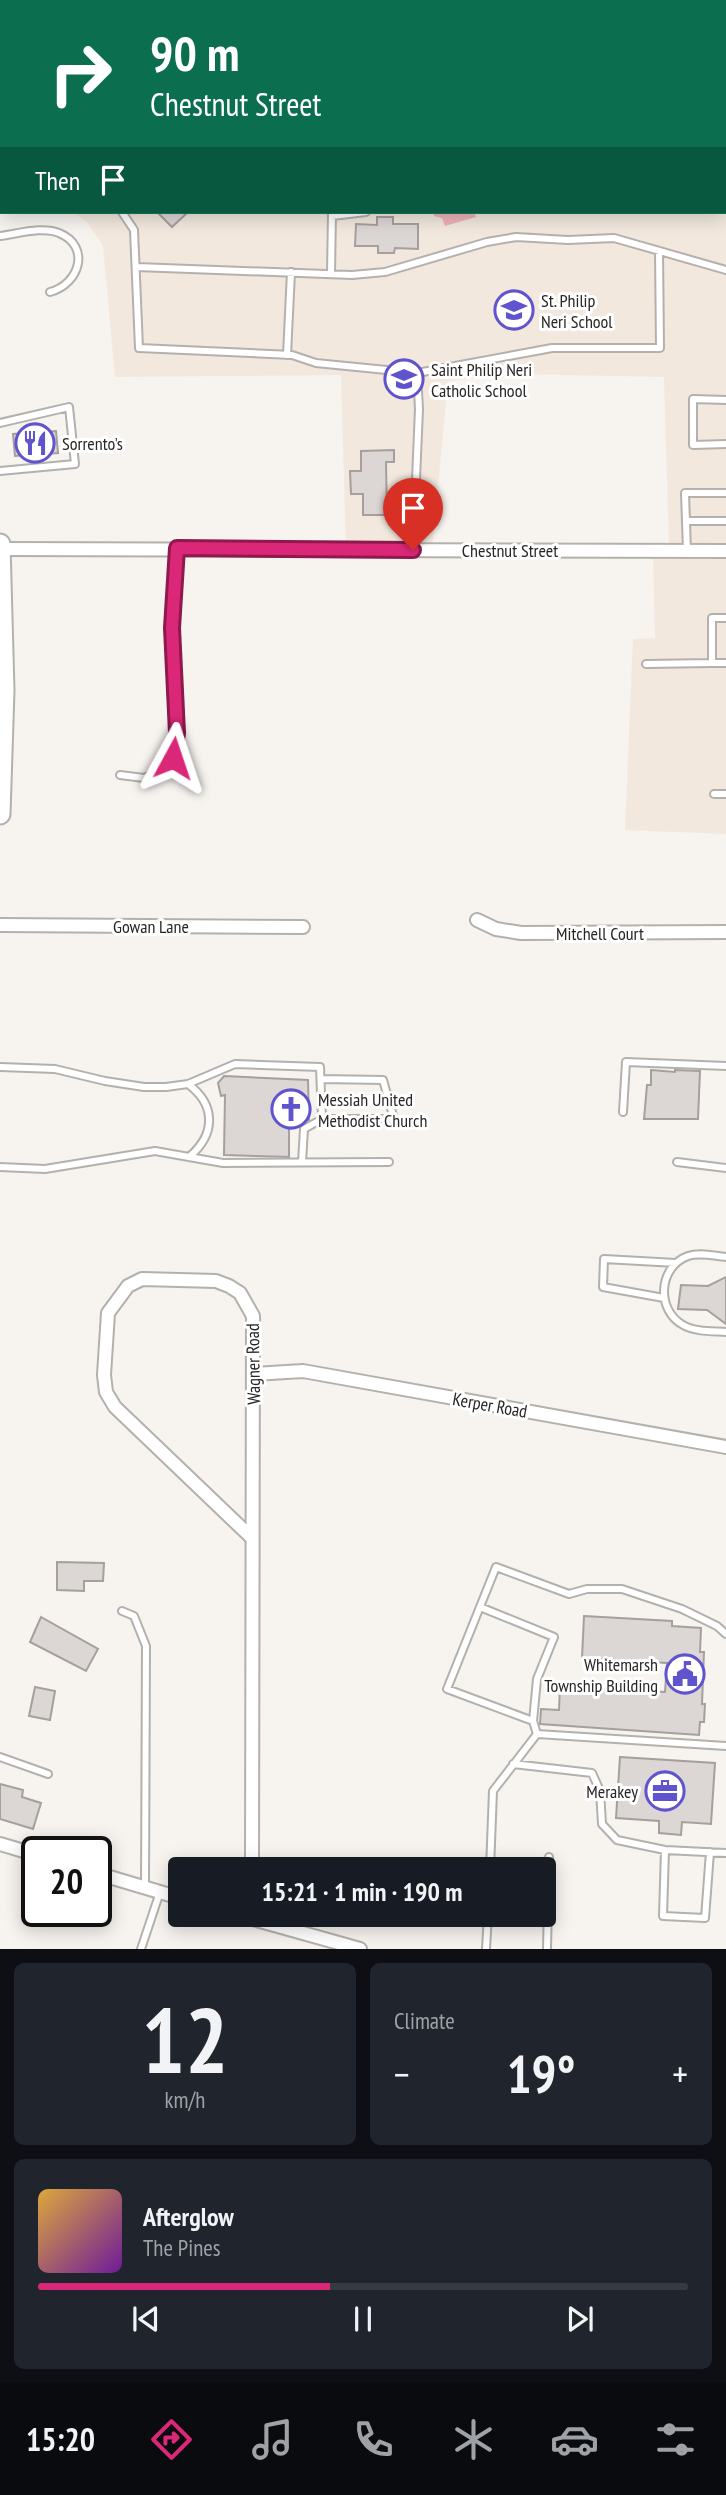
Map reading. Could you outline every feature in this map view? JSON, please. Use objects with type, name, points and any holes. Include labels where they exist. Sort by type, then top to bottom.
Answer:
[{"type":"main road","points":[[0,546],[0,814]]},
{"type":"street","name":"Chestnut Street","points":[[0,546],[726,551]]},
{"type":"street","name":"Mitchell Court","points":[[477,920],[496,929],[521,933],[726,932]]},
{"type":"street","name":"Gowan Lane","points":[[0,925],[303,927]]},
{"type":"street","name":"Wagner Road","points":[[251,1857],[253,1316],[240,1293],[229,1286],[216,1282],[142,1279],[128,1286],[108,1313],[104,1375],[106,1392],[115,1407],[252,1538]]},
{"type":"street","name":"Kerper Road","points":[[254,1374],[303,1371],[726,1447]]},
{"type":"street","points":[[0,1844],[21,1850]]},
{"type":"street","points":[[112,1878],[168,1894]]},
{"type":"street","points":[[280,1927],[360,1949]]},
{"type":"lane","points":[[123,214],[134,230],[139,348],[287,355],[316,363],[417,373],[552,348],[660,348],[659,251]]},
{"type":"lane","points":[[331,274],[332,214]]},
{"type":"lane","points":[[0,236],[57,231],[74,244],[78,254],[75,275],[69,284],[50,292]]},
{"type":"lane","points":[[137,267],[331,274],[385,272],[487,242],[516,237],[614,239],[726,270]]},
{"type":"lane","points":[[287,355],[291,272]]},
{"type":"lane","points":[[413,550],[419,409],[417,373]]},
{"type":"lane","points":[[726,400],[693,399],[693,444],[726,444]]},
{"type":"lane","points":[[0,423],[69,407],[75,464],[0,471]]},
{"type":"lane","points":[[687,551],[685,493],[726,494]]},
{"type":"lane","points":[[686,521],[726,521]]},
{"type":"lane","points":[[120,775],[144,778],[162,770],[173,758],[177,733],[172,628],[177,548]]},
{"type":"lane","points":[[712,663],[712,618],[726,618]]},
{"type":"lane","points":[[646,664],[726,663]]},
{"type":"lane","points":[[714,794],[726,794]]},
{"type":"lane","points":[[623,1112],[626,1062],[726,1066]]},
{"type":"lane","points":[[0,1068],[55,1069],[144,1087],[188,1084],[235,1064],[320,1067],[322,1119]]},
{"type":"lane","points":[[302,1162],[304,1129],[322,1119],[394,1119],[383,1080],[321,1079]]},
{"type":"lane","points":[[188,1084],[198,1091],[209,1114],[206,1138],[199,1149],[189,1157]]},
{"type":"lane","points":[[0,1167],[46,1169],[156,1151],[223,1163],[389,1161]]},
{"type":"lane","points":[[677,1162],[726,1168]]},
{"type":"lane","points":[[726,1257],[700,1254],[687,1257],[676,1263],[668,1273],[664,1285],[668,1310],[676,1320],[686,1327],[726,1332]]},
{"type":"lane","points":[[664,1298],[603,1287],[604,1259],[676,1263]]},
{"type":"lane","points":[[533,1721],[447,1689],[496,1567],[569,1594],[606,1588],[632,1592],[682,1609],[717,1626],[726,1634]]},
{"type":"lane","points":[[480,1607],[554,1637],[537,1679],[533,1721],[537,1734]]},
{"type":"lane","points":[[122,1611],[134,1616],[146,1646],[145,1887]]},
{"type":"lane","points":[[537,1734],[726,1745]]},
{"type":"lane","points":[[490,1857],[493,1791],[537,1734]]},
{"type":"lane","points":[[0,1757],[48,1774]]},
{"type":"lane","points":[[513,1764],[593,1773],[600,1791],[602,1824],[617,1840],[665,1850],[726,1853]]},
{"type":"lane","points":[[665,1850],[663,1916],[705,1918],[710,1852]]},
{"type":"lane","points":[[141,1949],[160,1892]]},
{"type":"lane","points":[[486,1949],[487,1927]]},
{"type":"lane","points":[[547,1927],[547,1949]]},
{"type":"shaded area","name":"Saint Philip Neri Catholic School","points":[[76,214],[726,214],[726,834],[625,830],[633,639],[655,638],[653,551],[669,550],[664,377],[520,374],[448,381],[432,550],[346,548],[341,375],[115,377],[103,246],[87,222]]},
{"type":"shaded area","points":[[475,214],[476,217],[445,226],[442,218],[434,216]]},
{"type":"building","points":[[159,214],[186,214],[172,227]]},
{"type":"building","points":[[377,217],[393,217],[393,224],[418,224],[418,249],[395,248],[394,253],[378,253],[378,246],[355,246],[356,224],[377,225]]},
{"type":"building","name":"Sorrento's","points":[[56,431],[58,453],[15,456],[13,434]]},
{"type":"building","points":[[394,450],[394,462],[386,462],[387,515],[363,515],[363,494],[351,494],[350,471],[361,471],[361,451]]},
{"type":"building","points":[[651,1070],[700,1071],[698,1119],[644,1119],[647,1085],[651,1085]]},
{"type":"building","name":"Messiah United Methodist Church","points":[[224,1076],[308,1080],[309,1120],[289,1122],[289,1157],[224,1155],[225,1095],[221,1096],[218,1083]]},
{"type":"building","points":[[726,1277],[726,1324],[707,1310],[678,1309],[681,1285],[708,1286]]},
{"type":"building","points":[[57,1562],[104,1563],[103,1581],[84,1581],[84,1591],[57,1590]]},
{"type":"building","name":"Whitemarsh Township Building","points":[[584,1616],[672,1621],[672,1626],[701,1628],[700,1652],[704,1652],[702,1704],[705,1704],[704,1722],[700,1722],[699,1735],[540,1724],[541,1709],[559,1710],[560,1686],[665,1692],[667,1663],[582,1658]]},
{"type":"building","points":[[41,1617],[98,1649],[86,1671],[30,1642]]},
{"type":"building","points":[[35,1687],[55,1691],[50,1720],[29,1716]]},
{"type":"building","name":"Merakey","points":[[620,1757],[715,1763],[711,1824],[682,1822],[681,1835],[659,1833],[659,1821],[616,1818]]},
{"type":"building","points":[[0,1784],[23,1790],[22,1797],[41,1803],[33,1829],[0,1819]]},
{"type":"place","name":"St. Philip Neri School","points":[[514,310]]},
{"type":"place","name":"Saint Philip Neri Catholic School","points":[[404,379]]},
{"type":"place","name":"Sorrento's","points":[[35,443]]},
{"type":"place","name":"Messiah United Methodist Church","points":[[291,1109]]},
{"type":"place","name":"Whitemarsh Township Building","points":[[685,1674]]},
{"type":"place","name":"Merakey","points":[[665,1791]]},
{"type":"route","points":[[173,758],[177,733],[172,628],[177,548],[413,550]]}]
